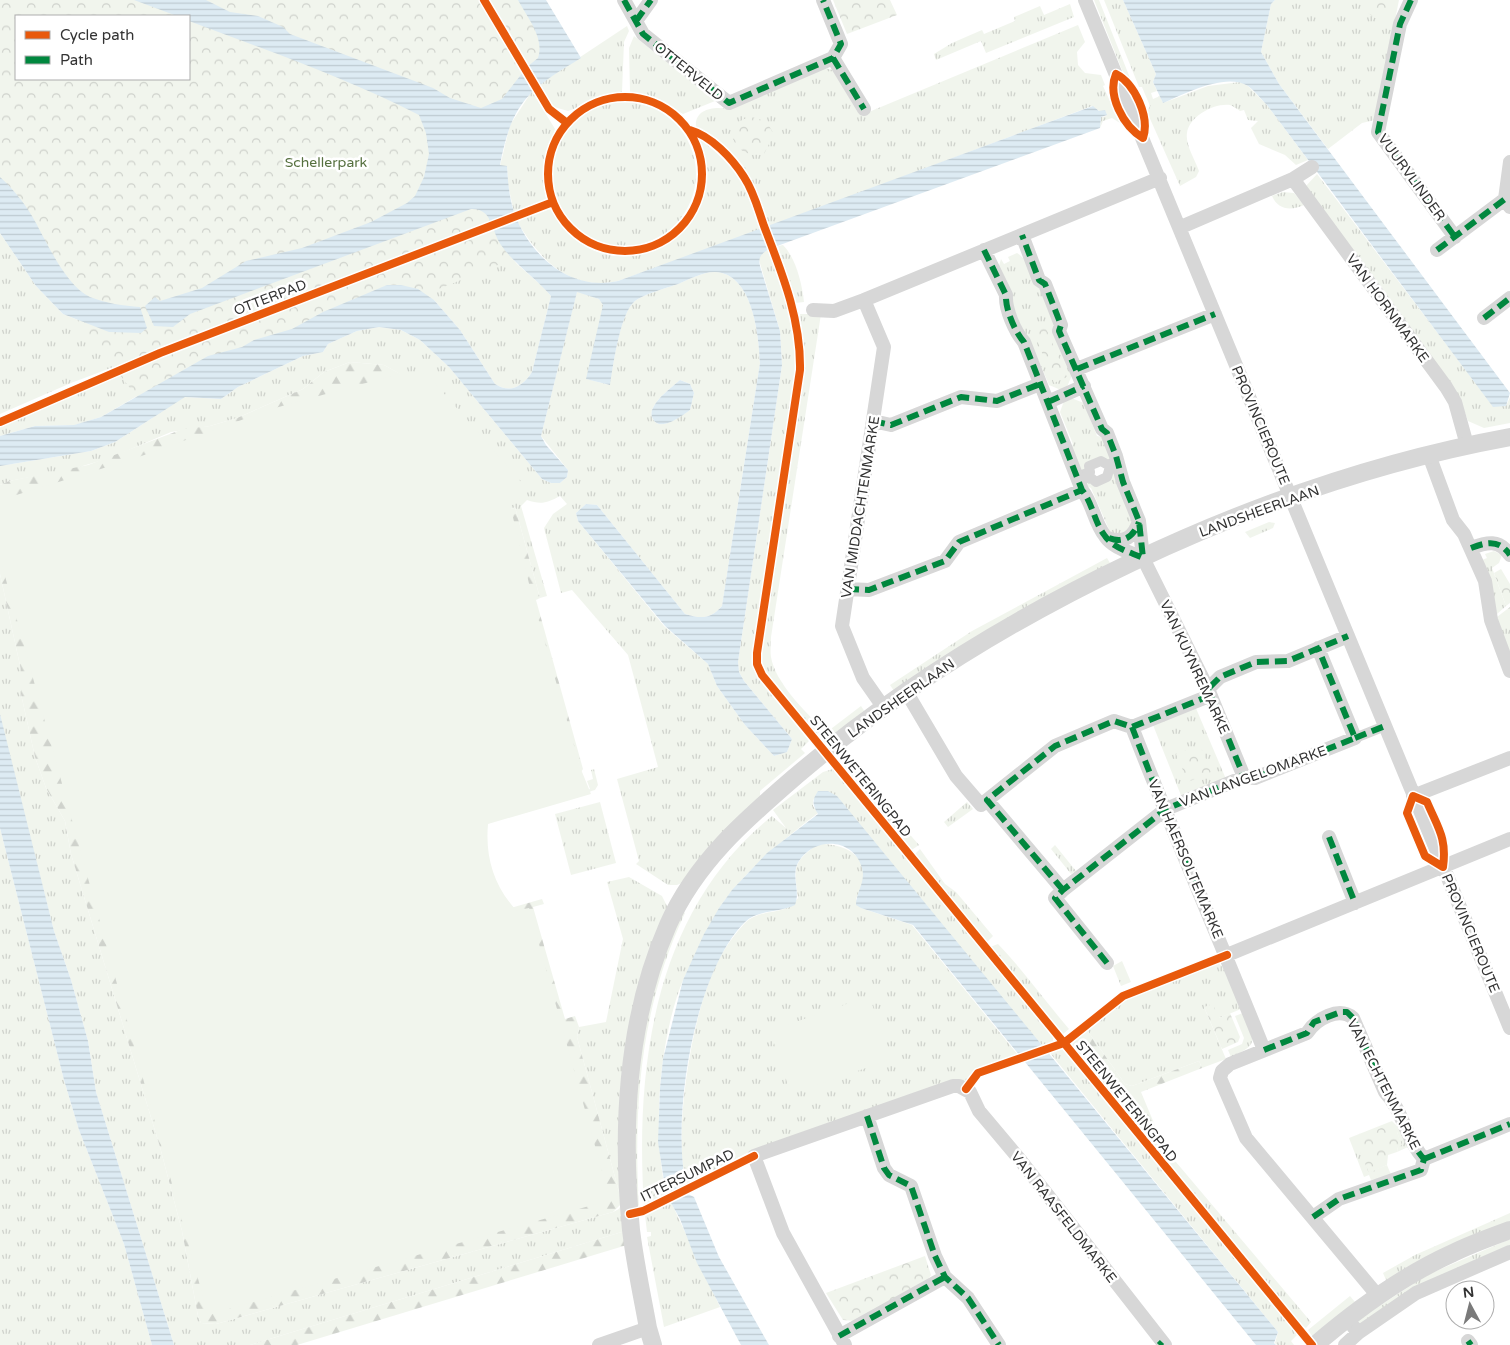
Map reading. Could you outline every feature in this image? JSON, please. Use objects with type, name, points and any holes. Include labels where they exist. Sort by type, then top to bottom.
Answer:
[{"type":"street","points":[[624,0],[636,21],[651,0]]},
{"type":"street","points":[[823,0],[841,44],[833,58],[864,109]]},
{"type":"street","name":"PROVINCIEROUTE","points":[[1085,0],[1510,1028]]},
{"type":"street","name":"VUURVLINDER","points":[[1411,0],[1400,24],[1378,132],[1455,237]]},
{"type":"street","name":"OTTERVELD","points":[[636,21],[644,34],[728,103],[833,58]]},
{"type":"street","points":[[1437,250],[1507,203],[1510,162]]},
{"type":"street","points":[[1180,227],[1293,179],[1312,166]]},
{"type":"street","points":[[813,310],[834,311],[864,300],[1160,178]]},
{"type":"street","name":"VAN HORNMARKE","points":[[1293,179],[1446,387],[1455,402],[1467,445]]},
{"type":"street","points":[[984,250],[1006,295],[1006,303],[1048,402],[1082,490],[1089,498],[1105,536],[1119,548],[1143,558],[1139,521],[1123,482],[1116,456],[1107,433],[1102,429],[1059,331],[1061,325],[1046,284],[1039,280],[1022,235]]},
{"type":"street","points":[[1484,318],[1510,298]]},
{"type":"street","name":"VAN MIDDACHTENMARKE","points":[[864,300],[884,347],[842,626],[863,678],[884,708]]},
{"type":"street","points":[[1077,369],[1215,314]]},
{"type":"street","points":[[873,421],[892,425],[961,397],[996,401],[1040,384]]},
{"type":"street","points":[[1048,402],[1084,386]]},
{"type":"street","name":"LANDSHEERLAAN","points":[[653,1345],[648,1328],[632,1231],[626,1139],[632,1054],[647,982],[661,943],[681,899],[716,850],[732,832],[825,751],[884,708],[974,649],[1040,610],[1143,558],[1219,525],[1291,498],[1429,455],[1467,445],[1510,437]]},
{"type":"street","points":[[1429,455],[1453,520],[1464,534],[1485,582],[1491,620],[1510,670]]},
{"type":"street","points":[[848,589],[870,590],[945,561],[959,542],[1082,490]]},
{"type":"street","points":[[1105,536],[1115,541],[1125,540],[1135,533],[1139,521]]},
{"type":"street","points":[[1471,548],[1485,542],[1496,543],[1510,555]]},
{"type":"street","name":"VAN KUYNREMARKE","points":[[1143,558],[1208,689],[1244,777]]},
{"type":"street","points":[[907,693],[956,776],[981,805],[1055,746],[1114,721],[1132,727],[1204,698],[1208,689],[1220,677],[1256,662],[1288,661],[1348,636]]},
{"type":"street","points":[[1318,648],[1355,738]]},
{"type":"street","name":"VAN LANGELOMARKE","points":[[1063,890],[1166,809],[1244,777],[1255,778],[1385,726]]},
{"type":"street","name":"VAN HAERSOLTEMARKE","points":[[1132,727],[1264,1050]]},
{"type":"street","points":[[1414,796],[1510,758]]},
{"type":"street","points":[[987,800],[1063,890],[1055,898],[1107,963]]},
{"type":"street","points":[[1329,838],[1356,903]]},
{"type":"street","points":[[1226,955],[1510,839]]},
{"type":"street","name":"VAN ECHTENMARKE","points":[[1264,1050],[1307,1032],[1314,1022],[1341,1012],[1347,1012],[1353,1018],[1385,1092],[1393,1101],[1416,1151],[1424,1159]]},
{"type":"street","points":[[1264,1050],[1230,1064],[1222,1070],[1220,1078],[1246,1138],[1378,1296]]},
{"type":"street","name":"ITTERSUMPAD","points":[[842,1340],[783,1233],[754,1156],[952,1086],[966,1089]]},
{"type":"street","name":"VAN RAASFELDMARKE","points":[[966,1089],[973,1096],[979,1111],[1021,1160],[1162,1344]]},
{"type":"street","points":[[866,1116],[884,1168],[890,1175],[912,1186],[935,1256],[945,1277],[968,1298],[999,1345]]},
{"type":"street","name":"VAN ECHTENMARKE","points":[[1424,1159],[1510,1124]]},
{"type":"street","name":"VAN ECHTENMARKE","points":[[1313,1217],[1339,1199],[1421,1170],[1424,1159]]},
{"type":"street","points":[[1315,1345],[1347,1318],[1378,1296],[1452,1253],[1510,1230]]},
{"type":"street","points":[[1345,1345],[1358,1333],[1416,1293],[1510,1252]]},
{"type":"street","points":[[842,1340],[945,1277]]},
{"type":"street","points":[[1347,1318],[1358,1333]]},
{"type":"street","points":[[600,1345],[648,1328]]},
{"type":"green space","name":"Schellerpark","points":[[0,0],[531,0],[562,51],[483,125],[522,255],[230,374],[153,418],[0,219]]},
{"type":"green space","points":[[833,0],[890,0],[897,15],[847,34]]},
{"type":"green space","points":[[1094,0],[1099,0],[1132,83],[1122,70]]},
{"type":"green space","points":[[1104,0],[1123,0],[1156,74],[1153,82],[1157,91],[1151,93],[1153,99],[1160,96],[1163,103],[1208,86],[1240,82],[1248,86],[1267,105],[1308,160],[1296,165],[1285,155],[1259,144],[1251,128],[1258,121],[1248,120],[1244,110],[1240,111],[1230,105],[1216,106],[1203,112],[1189,127],[1187,142],[1199,171],[1196,177],[1180,186],[1147,112],[1150,106],[1142,87],[1139,87]]},
{"type":"green space","points":[[1275,0],[1399,0],[1375,120],[1362,123],[1328,149],[1279,84],[1261,52],[1271,4]]},
{"type":"green space","points":[[1361,0],[1391,0],[1391,8],[1387,17],[1375,18],[1365,11]]},
{"type":"green space","points":[[1070,4],[1074,17],[986,53],[981,41],[936,60],[934,54],[952,43],[982,30],[984,34],[1015,21],[1014,17],[1040,6],[1044,15]]},
{"type":"green space","points":[[1078,25],[1085,42],[1077,52],[1078,65],[1085,73],[1101,75],[1105,85],[1103,86],[1120,123],[1112,118],[1103,121],[1100,128],[1101,117],[1107,116],[1092,106],[768,227],[758,195],[742,167],[727,151],[696,127],[698,117],[706,110],[716,108],[727,109],[824,68],[833,70],[857,111],[864,114]]},
{"type":"green space","points":[[627,26],[629,31],[624,42],[622,92],[568,111],[554,107],[538,85]]},
{"type":"green space","points":[[634,36],[715,101],[683,114],[660,100],[630,92],[629,48]]},
{"type":"green space","points":[[532,91],[555,129],[545,159],[543,174],[546,200],[545,202],[514,212],[508,185],[507,166],[500,166],[510,125]]},
{"type":"green space","points":[[624,102],[652,107],[675,123],[691,146],[696,174],[691,202],[675,225],[652,241],[624,246],[596,241],[573,225],[557,202],[552,174],[557,146],[573,123],[596,107]]},
{"type":"green space","points":[[752,117],[766,121],[774,134],[764,154],[754,155],[745,152],[738,147],[734,140],[732,133],[735,126],[741,121]]},
{"type":"green space","points":[[699,138],[720,156],[747,189],[754,202],[761,230],[618,281],[601,283],[585,282],[571,277],[558,269],[535,248],[517,221],[548,208],[572,237],[588,248],[606,254],[625,256],[643,254],[660,247],[676,237],[688,224],[698,208],[705,183]]},
{"type":"green space","points":[[1317,174],[1493,406],[1506,406],[1510,397],[1510,423],[1484,428],[1468,421],[1460,399],[1306,186]]},
{"type":"green space","points":[[1283,192],[1294,193],[1304,205],[1294,208],[1281,207],[1272,196]]},
{"type":"green space","points":[[0,233],[36,286],[63,314],[156,351],[71,383],[0,414]]},
{"type":"green space","points":[[500,243],[517,264],[551,296],[532,372],[521,385],[516,387],[506,388],[495,384],[460,330],[434,300],[168,378],[101,417],[75,425],[35,426],[0,436],[0,427],[160,357]]},
{"type":"green space","points":[[783,245],[788,250],[795,264],[804,302],[795,303],[778,246]]},
{"type":"green space","points":[[769,249],[788,302],[794,337],[795,373],[754,658],[758,677],[809,741],[801,749],[805,753],[760,791],[760,798],[739,816],[710,847],[684,882],[677,885],[668,885],[636,864],[639,861],[617,779],[658,767],[628,655],[572,590],[561,593],[544,528],[553,514],[567,504],[560,496],[544,502],[527,500],[521,506],[547,596],[540,598],[515,507],[505,512],[506,532],[568,755],[583,775],[565,779],[569,795],[590,789],[587,781],[593,779],[591,770],[594,769],[598,785],[595,790],[461,828],[460,824],[450,827],[442,818],[438,804],[565,769],[497,524],[333,569],[338,588],[327,591],[329,601],[341,599],[357,659],[312,673],[290,599],[284,601],[330,766],[324,768],[281,615],[41,682],[41,684],[279,617],[323,778],[84,845],[88,858],[328,791],[372,952],[132,1019],[0,546],[0,508],[123,474],[237,427],[409,379],[384,365],[350,362],[324,372],[303,389],[237,418],[210,426],[171,432],[110,458],[69,470],[9,481],[0,485],[0,466],[91,451],[115,442],[185,397],[221,399],[238,387],[303,356],[323,352],[328,344],[357,331],[379,327],[401,330],[420,340],[449,367],[542,479],[551,483],[560,483],[567,477],[568,470],[541,436],[577,291],[599,299],[604,305],[587,379],[609,385],[621,328],[629,308],[635,301],[699,275],[711,272],[722,273],[732,278],[741,287],[747,298],[756,325],[760,363],[722,606],[710,616],[696,617],[685,614],[597,505],[586,504],[576,513],[578,521],[664,626],[708,664],[717,686],[745,725],[774,756],[787,752],[792,739],[744,681],[739,672],[738,662],[782,365],[780,331],[759,260],[761,254]],"holes":[[[680,380],[690,384],[694,393],[690,410],[666,424],[656,423],[652,418],[652,409],[658,400]]]},
{"type":"green space","points":[[1017,253],[1024,260],[1041,290],[1072,375],[1067,387],[1061,390],[1049,385],[1029,338],[1025,335],[999,266],[1001,259],[1004,264],[1010,261],[1008,257]]},
{"type":"green space","points":[[800,314],[821,314],[771,637],[771,657],[784,686],[823,729],[816,735],[767,676],[761,659],[802,377],[804,352]]},
{"type":"green space","points":[[1045,326],[1067,377],[1054,383],[1033,330]]},
{"type":"green space","points":[[350,362],[384,365],[410,379],[0,508],[0,485],[9,481],[88,465],[183,429],[210,426],[237,418],[303,389],[324,372]]},
{"type":"green space","points":[[406,372],[427,374],[529,491],[510,505],[533,600],[580,767],[591,794],[488,824],[488,848],[493,871],[502,892],[517,911],[529,908],[610,1200],[208,1315],[0,558],[0,500],[133,459],[275,408]]},
{"type":"green space","points":[[1071,398],[1084,403],[1097,436],[1102,437],[1112,463],[1101,461],[1082,475],[1071,449],[1073,444],[1060,412],[1064,401]]},
{"type":"green space","points":[[1109,470],[1116,474],[1115,479],[1134,524],[1125,534],[1111,534],[1091,488],[1086,486],[1084,479],[1096,482]]},
{"type":"green space","points":[[515,507],[540,598],[536,600],[583,769],[581,772],[505,512]]},
{"type":"green space","points":[[1269,522],[1275,523],[1273,528],[1250,538],[1245,532]]},
{"type":"green space","points":[[0,546],[507,909],[542,899],[544,904],[533,907],[565,1019],[575,1016],[579,1027],[577,1037],[622,1203],[613,1212],[216,1324],[201,1323],[198,1316],[182,1231],[160,1147],[71,854],[65,821],[46,788],[35,757],[21,694],[21,670],[0,574]]},
{"type":"green space","points":[[1494,551],[1502,555],[1499,563],[1492,568],[1506,606],[1497,614],[1482,560],[1487,558],[1485,554]]},
{"type":"green space","points":[[1107,558],[1110,563],[994,626],[894,691],[890,685],[972,631]]},
{"type":"green space","points":[[1501,569],[1510,584],[1510,603],[1506,606],[1494,573]]},
{"type":"green space","points":[[0,574],[21,670],[21,694],[35,757],[46,788],[65,821],[71,854],[160,1147],[182,1231],[198,1316],[201,1323],[216,1324],[619,1209],[622,1203],[577,1037],[579,1027],[606,1022],[623,939],[607,882],[629,877],[662,896],[668,908],[646,963],[625,1231],[250,1345],[174,1345],[96,1092],[88,1041],[71,980],[54,931],[3,732],[0,714]]},
{"type":"green space","points":[[1510,607],[1510,655],[1493,620]]},
{"type":"green space","points":[[861,706],[865,712],[829,739],[819,738]]},
{"type":"green space","points":[[1195,706],[1226,779],[1182,798],[1153,725]]},
{"type":"green space","points":[[1200,745],[1211,772],[1188,782],[1176,754]]},
{"type":"green space","points":[[849,759],[865,783],[919,845],[910,851],[841,764]]},
{"type":"green space","points":[[833,769],[1053,1036],[1053,1042],[1043,1046],[813,799],[813,806],[818,813],[763,859],[728,896],[712,922],[683,980],[668,1030],[660,1086],[659,1142],[666,1194],[644,1207],[642,1153],[644,1099],[649,1046],[660,994],[677,944],[701,897],[732,854],[772,816],[786,828],[773,810],[823,772]]},
{"type":"green space","points":[[600,802],[616,863],[571,875],[555,814]]},
{"type":"green space","points":[[967,802],[973,809],[948,827],[944,822]]},
{"type":"green space","points":[[0,828],[64,1080],[79,1130],[124,1244],[152,1345],[0,1345]]},
{"type":"green space","points":[[818,844],[835,845],[851,852],[857,857],[862,863],[864,871],[864,881],[856,899],[861,908],[912,925],[1018,1055],[979,1069],[964,1083],[749,1152],[686,1185],[682,1137],[686,1078],[697,1021],[712,974],[726,947],[745,923],[755,916],[788,907],[798,898],[797,866],[803,856]]},
{"type":"green space","points":[[1055,845],[1076,871],[1071,874],[1051,849]]},
{"type":"green space","points":[[920,849],[945,884],[956,892],[993,936],[986,943],[914,855]]},
{"type":"green space","points":[[681,911],[685,913],[670,948],[658,984],[643,1056],[637,1130],[639,1206],[636,1204],[633,1106],[648,1000]]},
{"type":"green space","points":[[998,944],[1069,1029],[1063,1034],[990,947]]},
{"type":"green space","points":[[1122,961],[1131,982],[1121,986],[1113,966]]},
{"type":"green space","points":[[1216,962],[1224,967],[1241,1009],[1219,1018],[1204,1007],[1226,1059],[1202,1068],[1199,1061],[1132,1086],[1125,1084],[1087,1030],[1126,999]]},
{"type":"green space","points":[[869,996],[892,1059],[791,1094],[770,1031]]},
{"type":"green space","points":[[1213,1004],[1219,1018],[1230,1013],[1240,1037],[1238,1042],[1222,1049],[1204,1007]]},
{"type":"green space","points":[[1243,1013],[1252,1035],[1251,1044],[1231,1057],[1228,1050],[1242,1044],[1244,1038],[1235,1016]]},
{"type":"green space","points":[[1087,1030],[1125,1084],[1132,1086],[1199,1061],[1202,1068],[1141,1092],[1156,1128],[1150,1142],[1071,1045]]},
{"type":"green space","points":[[1064,1049],[1298,1334],[1291,1341],[1294,1345],[1277,1345],[1275,1343],[1278,1332],[1050,1053]]},
{"type":"green space","points":[[1392,1121],[1399,1128],[1408,1147],[1397,1152],[1401,1144],[1397,1132],[1369,1172],[1387,1165],[1392,1177],[1371,1180],[1369,1175],[1364,1177],[1349,1138]]},
{"type":"green space","points":[[1388,1125],[1397,1132],[1402,1145],[1398,1147],[1397,1152],[1388,1155],[1387,1165],[1369,1173],[1355,1139]]},
{"type":"green space","points":[[1156,1128],[1165,1149],[1311,1322],[1306,1328],[1297,1321],[1150,1142]]},
{"type":"green space","points":[[671,1202],[720,1307],[664,1327],[647,1237],[651,1236],[651,1232],[647,1232],[645,1215]]},
{"type":"green space","points":[[1510,1213],[1510,1221],[1437,1252],[1386,1280],[1383,1273],[1415,1255]]},
{"type":"green space","points":[[625,1231],[627,1245],[297,1345],[250,1345]]},
{"type":"green space","points":[[1510,1239],[1510,1246],[1358,1325],[1359,1319],[1427,1275]]},
{"type":"green space","points":[[925,1256],[931,1275],[927,1281],[854,1321],[843,1320],[826,1293]]},
{"type":"green space","points":[[1350,1296],[1355,1302],[1312,1336],[1308,1330]]},
{"type":"shaded area","points":[[134,0],[206,0],[230,12],[258,16],[283,27],[290,34],[433,88],[450,98],[481,108],[502,99],[527,67],[538,58],[540,50],[537,35],[518,0],[546,0],[581,58],[548,79],[525,100],[510,126],[500,165],[507,166],[511,201],[521,228],[541,256],[554,267],[568,275],[584,281],[600,283],[618,281],[1093,106],[1099,111],[1105,110],[1107,115],[1101,117],[1100,128],[769,249],[764,252],[759,260],[780,331],[782,365],[738,662],[739,672],[744,681],[792,739],[787,752],[774,756],[745,725],[717,686],[708,664],[665,626],[578,521],[576,513],[586,504],[597,505],[685,614],[696,617],[710,616],[722,606],[760,363],[756,325],[747,298],[741,287],[732,278],[722,273],[711,272],[699,275],[635,301],[630,307],[621,328],[610,385],[586,379],[603,305],[599,299],[577,292],[541,436],[546,445],[568,470],[567,477],[560,483],[551,483],[542,479],[449,367],[420,340],[401,330],[379,327],[357,331],[328,344],[323,352],[303,356],[238,387],[221,399],[185,397],[115,442],[91,451],[0,466],[0,436],[35,426],[74,425],[101,417],[208,356],[242,347],[254,340],[292,329],[323,312],[387,285],[401,285],[418,289],[434,300],[460,330],[495,384],[506,388],[516,387],[521,385],[532,372],[551,296],[501,245],[488,216],[484,212],[471,209],[190,314],[173,327],[154,326],[145,306],[155,297],[160,301],[202,288],[246,261],[302,248],[371,222],[407,203],[415,196],[424,177],[429,154],[426,133],[419,115],[334,76],[190,21],[190,15],[174,15]]},
{"type":"shaded area","points":[[1123,0],[1275,0],[1271,4],[1261,52],[1279,84],[1510,393],[1506,406],[1493,407],[1267,105],[1251,88],[1239,82],[1228,81],[1193,90],[1163,103],[1153,82],[1156,74]]},
{"type":"shaded area","points":[[0,177],[25,205],[56,261],[72,283],[90,297],[115,304],[140,307],[147,328],[141,333],[109,332],[63,314],[36,286],[0,233]]},
{"type":"shaded area","points":[[680,380],[690,384],[694,393],[690,410],[666,424],[656,423],[652,415],[655,404]]},
{"type":"shaded area","points":[[0,714],[54,931],[71,980],[88,1041],[96,1092],[174,1345],[152,1345],[124,1244],[79,1130],[64,1080],[0,828]]},
{"type":"shaded area","points":[[818,791],[828,791],[837,796],[1278,1332],[1274,1343],[1276,1345],[1256,1345],[913,925],[856,905],[863,878],[858,858],[843,846],[824,844],[814,847],[806,853],[796,866],[797,899],[795,905],[751,918],[745,922],[727,946],[711,976],[699,1013],[690,1052],[684,1092],[682,1130],[683,1165],[688,1194],[694,1197],[719,1257],[769,1345],[741,1345],[697,1263],[680,1219],[666,1194],[658,1142],[663,1059],[683,980],[704,934],[719,908],[732,890],[767,853],[818,814],[814,802]]},
{"type":"marked path","points":[[624,0],[643,34],[729,103],[833,58],[841,44],[823,0]]},
{"type":"marked path","points":[[636,21],[651,0]]},
{"type":"marked path","points":[[1411,0],[1400,24],[1378,132],[1455,237]]},
{"type":"marked path","points":[[833,58],[864,109]]},
{"type":"marked path","points":[[1437,250],[1505,199]]},
{"type":"marked path","points":[[984,250],[1006,295],[1011,320],[1024,342],[1082,490],[1089,501],[1098,525],[1112,544],[1143,558],[1139,521],[1123,482],[1116,456],[1107,433],[1102,429],[1059,331],[1061,325],[1045,284],[1039,280],[1022,235]]},
{"type":"marked path","points":[[1484,318],[1510,298]]},
{"type":"marked path","points":[[1077,369],[1215,314]]},
{"type":"marked path","points":[[873,421],[891,425],[961,397],[997,401],[1040,384]]},
{"type":"marked path","points":[[1048,402],[1084,386]]},
{"type":"marked path","points":[[847,589],[869,590],[945,561],[959,542],[1082,490]]},
{"type":"marked path","points":[[1109,538],[1114,540],[1128,538],[1139,522]]},
{"type":"marked path","points":[[1471,548],[1492,543],[1502,546],[1510,555]]},
{"type":"marked path","points":[[1063,890],[987,800],[1055,746],[1114,721],[1132,727],[1204,698],[1208,689],[1220,677],[1256,662],[1288,661],[1348,636]]},
{"type":"marked path","points":[[1107,963],[1055,898],[1063,890],[1166,809],[1244,777],[1255,778],[1355,738],[1318,648]]},
{"type":"marked path","points":[[1208,689],[1244,777]]},
{"type":"marked path","points":[[1355,738],[1385,726]]},
{"type":"marked path","points":[[1132,727],[1170,824],[1196,881]]},
{"type":"marked path","points":[[1329,837],[1355,903]]},
{"type":"marked path","points":[[1264,1050],[1307,1033],[1314,1022],[1341,1012],[1347,1012],[1353,1018],[1385,1092],[1424,1159]]},
{"type":"marked path","points":[[867,1116],[884,1168],[889,1175],[911,1186],[935,1256],[945,1277],[968,1298],[999,1345]]},
{"type":"marked path","points":[[1424,1159],[1510,1124]]},
{"type":"marked path","points":[[1313,1217],[1339,1199],[1421,1170],[1424,1159]]},
{"type":"marked path","points":[[839,1336],[945,1277]]},
{"type":"marked path","points":[[1468,1341],[1471,1345]]},
{"type":"marked path","points":[[1159,1345],[1162,1342]]},
{"type":"cycle path","points":[[484,0],[549,109],[567,123]]},
{"type":"cycle path","points":[[1116,74],[1135,93],[1143,111],[1145,130],[1143,138],[1123,118],[1115,100],[1114,82],[1116,74]]},
{"type":"cycle path","points":[[625,97],[640,98],[655,103],[680,119],[696,144],[701,159],[702,174],[701,189],[696,204],[680,229],[655,245],[640,250],[625,251],[610,250],[595,245],[570,229],[554,204],[549,189],[548,174],[549,159],[554,144],[570,119],[595,103],[610,98],[625,97]]},
{"type":"cycle path","name":"STEENWETERINGPAD","points":[[690,130],[713,142],[733,162],[747,183],[756,201],[784,279],[794,314],[797,333],[800,370],[757,653],[757,664],[762,675],[1312,1345]]},
{"type":"cycle path","name":"OTTERPAD","points":[[0,422],[160,353],[553,202]]},
{"type":"cycle path","points":[[1413,796],[1427,802],[1438,826],[1444,848],[1443,867],[1425,856],[1407,813],[1413,796]]},
{"type":"cycle path","name":"STEENWETERINGPAD","points":[[966,1089],[978,1073],[1064,1043],[1123,996],[1227,955]]},
{"type":"cycle path","points":[[630,1214],[643,1211],[754,1156]]}]
